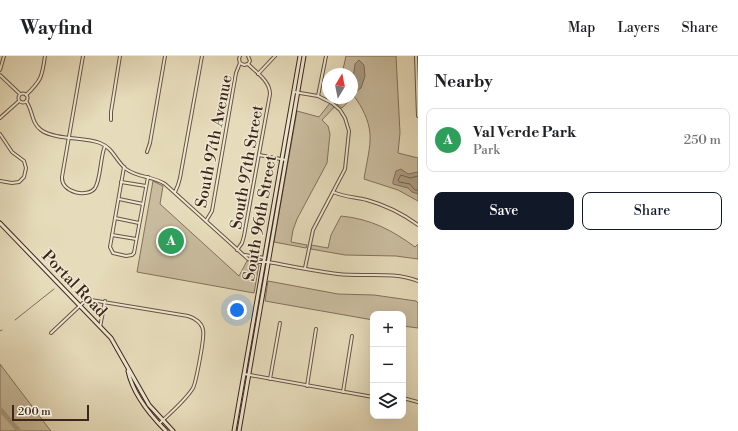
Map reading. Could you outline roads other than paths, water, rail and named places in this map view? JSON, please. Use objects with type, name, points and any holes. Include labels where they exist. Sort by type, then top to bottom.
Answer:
[{"type":"main road","name":"South 96th Street","points":[[234,431],[264,263],[280,158],[300,56]]},
{"type":"main road","name":"South 96th Street","points":[[239,431],[304,56]]},
{"type":"main road","name":"Portal Road","points":[[0,223],[116,345],[144,396],[162,420],[173,431]]},
{"type":"main road","name":"Portal Road","points":[[126,365],[137,395],[148,411],[166,431]]},
{"type":"street","points":[[0,70],[4,56]]},
{"type":"street","points":[[45,56],[41,78],[26,95],[26,101],[30,108],[34,122],[41,130],[49,134],[96,142],[105,146],[114,153],[124,167],[134,174],[162,182],[248,259],[264,263],[268,262],[339,274],[403,276],[418,281]]},
{"type":"street","points":[[83,56],[62,183],[68,190],[88,193],[95,187],[105,146]]},
{"type":"street","points":[[111,120],[120,56]]},
{"type":"street","points":[[147,152],[150,143],[165,56]]},
{"type":"street","points":[[174,192],[180,178],[202,56]]},
{"type":"street","name":"South 97th Avenue","points":[[206,221],[212,212],[236,73],[240,63],[240,56]]},
{"type":"street","points":[[248,56],[250,60],[248,64]]},
{"type":"street","points":[[240,63],[244,65],[248,64],[258,74],[275,56]]},
{"type":"street","points":[[318,96],[326,56]]},
{"type":"street","points":[[416,56],[418,116]]},
{"type":"street","name":"South 97th Street","points":[[237,250],[244,239],[258,154],[270,94],[268,86],[258,74]]},
{"type":"street","points":[[0,75],[20,94],[24,93],[26,95]]},
{"type":"street","points":[[294,92],[318,96],[326,99],[340,110],[345,118],[349,131],[345,169],[313,230],[305,268]]},
{"type":"street","points":[[0,118],[19,100],[18,96],[20,94]]},
{"type":"street","points":[[19,100],[22,102],[26,101]]},
{"type":"street","points":[[0,134],[12,152],[24,162],[26,169],[23,179],[19,182],[15,183],[0,181]]},
{"type":"street","points":[[258,154],[286,160]]},
{"type":"street","points":[[124,167],[110,248],[111,252],[119,255],[132,255],[134,253],[148,177]]},
{"type":"street","points":[[121,182],[146,186]]},
{"type":"street","points":[[333,192],[343,196],[363,199],[384,206],[418,225]]},
{"type":"street","points":[[118,199],[143,204]]},
{"type":"street","points":[[115,218],[140,223]]},
{"type":"street","points":[[112,235],[137,239]]},
{"type":"street","points":[[244,255],[264,258],[268,262]]},
{"type":"street","points":[[51,333],[86,300],[106,301],[188,316],[199,322],[204,333],[196,382],[192,389],[159,424]]},
{"type":"street","points":[[100,327],[106,301]]},
{"type":"street","points":[[270,379],[280,323]]},
{"type":"street","points":[[306,386],[316,329]]},
{"type":"street","points":[[343,392],[352,336]]},
{"type":"street","points":[[244,374],[370,396]]},
{"type":"street","points":[[406,399],[418,402]]},
{"type":"water","points":[[359,60],[364,65],[365,76],[361,88],[358,90],[358,68],[354,68],[355,64]]},
{"type":"water","points":[[401,169],[408,174],[418,172],[418,194],[412,192],[408,188],[393,184],[396,171]]},
{"type":"waterway","points":[[15,320],[54,289]]},
{"type":"waterway","points":[[0,409],[19,431]]},
{"type":"place","name":"Val Verde Park","points":[[171,241]]}]
